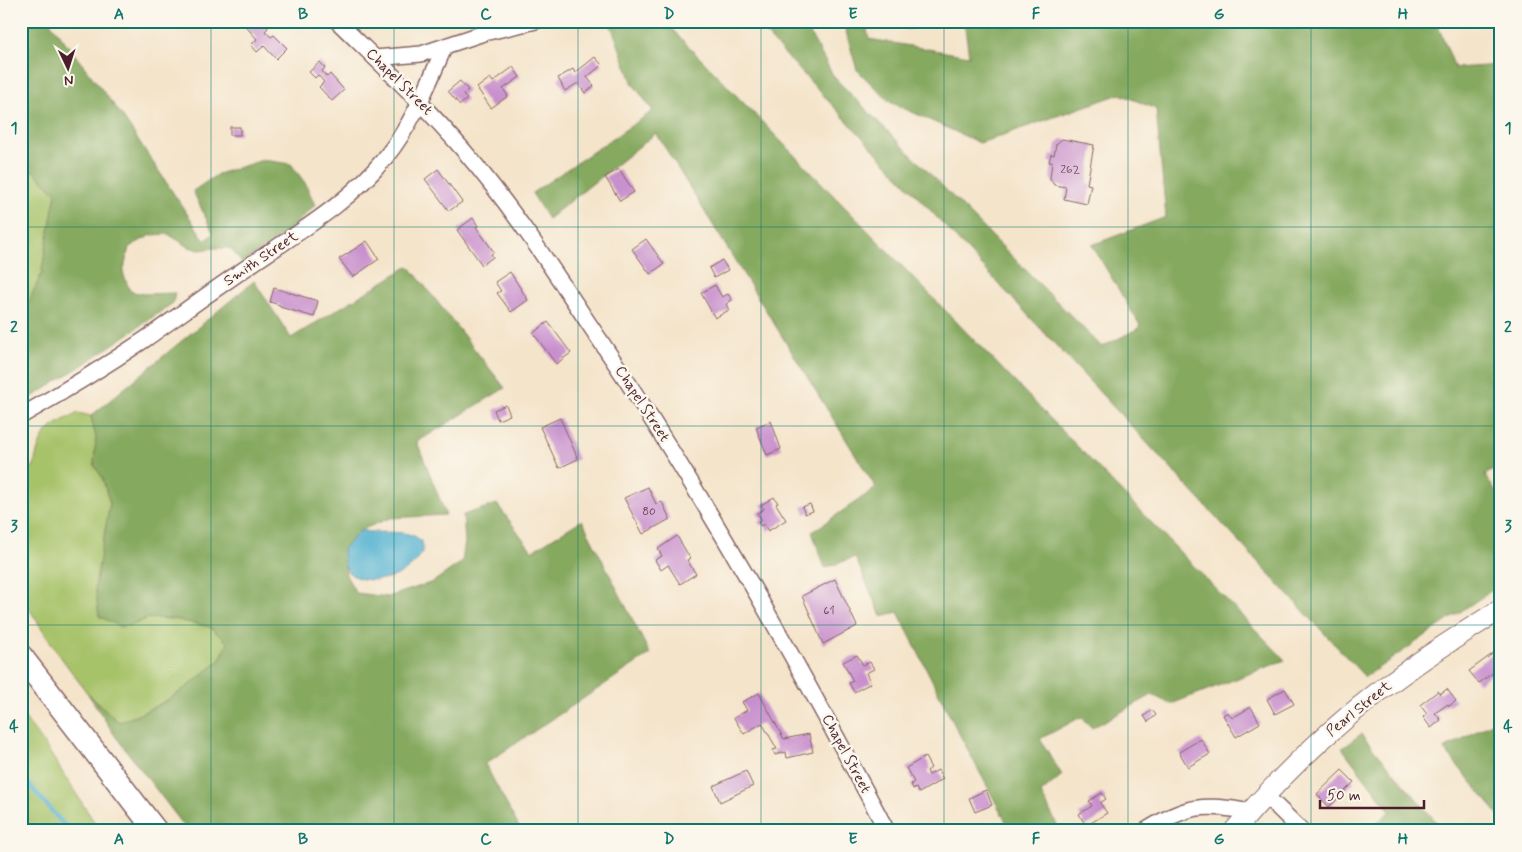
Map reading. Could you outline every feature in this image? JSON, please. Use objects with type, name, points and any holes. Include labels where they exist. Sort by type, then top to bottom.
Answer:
[{"type":"highway","points":[[21,656],[156,831]]},
{"type":"main road","name":"Pearl Street","points":[[1234,831],[1310,750],[1361,706],[1410,668],[1501,609]]},
{"type":"street","name":"Chapel Street","points":[[337,21],[420,102],[471,159],[512,213],[586,320],[658,428],[724,536],[760,598],[887,831]]},
{"type":"street","points":[[375,58],[410,56],[444,48],[484,33],[536,21]]},
{"type":"street","name":"Smith Street","points":[[21,416],[142,341],[337,205],[371,174],[386,156],[420,102],[444,48]]},
{"type":"street","points":[[1266,796],[1302,831]]},
{"type":"street","points":[[1145,831],[1171,815],[1186,809],[1215,807],[1251,812]]},
{"type":"green space","points":[[21,21],[49,21],[123,117],[205,241],[213,233],[193,191],[218,174],[263,160],[291,164],[305,183],[315,205],[288,231],[242,263],[230,248],[199,250],[189,247],[168,234],[151,235],[129,247],[123,273],[130,291],[143,294],[175,293],[173,303],[86,363],[21,404],[21,320],[41,275],[56,193],[33,171],[21,169]]},
{"type":"green space","points":[[619,21],[664,21],[1285,660],[1171,704],[1152,695],[1092,728],[1081,717],[1040,739],[1062,775],[1041,793],[1060,831],[1011,831],[954,724],[898,612],[881,616],[855,557],[825,568],[812,532],[876,488],[656,133],[548,219],[532,193],[653,111],[633,84],[610,23]]},
{"type":"green space","points":[[754,21],[803,21],[834,77],[1102,347],[1141,327],[1092,245],[1166,217],[1156,109],[1120,94],[980,143],[890,102],[857,70],[843,21],[865,21],[869,39],[969,56],[964,21],[1436,21],[1455,68],[1501,65],[1501,465],[1485,475],[1501,500],[1501,584],[1365,677]]},
{"type":"green space","points":[[21,169],[33,171],[56,193],[41,275],[21,320]]},
{"type":"green space","points":[[409,266],[505,388],[417,442],[446,515],[390,518],[361,530],[344,548],[346,575],[356,593],[388,597],[433,582],[462,562],[465,541],[463,515],[497,504],[532,551],[582,520],[650,654],[485,764],[521,831],[383,831],[371,824],[357,820],[347,825],[342,831],[188,831],[116,737],[88,694],[119,722],[136,716],[167,701],[191,684],[219,661],[228,643],[210,627],[174,619],[148,618],[133,625],[120,627],[99,616],[95,587],[110,503],[102,477],[94,465],[96,438],[91,416],[254,281],[291,338]]},
{"type":"green space","points":[[78,413],[91,416],[96,438],[94,465],[102,477],[110,503],[95,587],[133,625],[148,618],[174,619],[210,627],[228,643],[219,661],[191,684],[169,699],[136,716],[119,722],[88,694],[57,652],[21,596],[21,474],[34,466],[39,445],[47,432],[59,422]]},
{"type":"green space","points":[[21,713],[43,742],[100,831],[21,831]]},
{"type":"green space","points":[[1501,718],[1501,818],[1444,749]]},
{"type":"green space","points":[[1361,734],[1444,831],[1369,831],[1390,811],[1342,748]]},
{"type":"water","points":[[361,530],[401,533],[414,536],[423,546],[422,552],[409,568],[398,575],[377,580],[355,577],[346,568],[343,549]]},
{"type":"building","points":[[241,21],[263,21],[268,28],[265,31],[271,37],[274,35],[287,48],[276,59],[264,46],[257,52],[251,45],[257,39]]},
{"type":"building","points":[[905,21],[927,21],[927,27],[905,28]]},
{"type":"building","points":[[595,57],[602,65],[587,77],[594,86],[585,93],[578,83],[565,91],[558,78],[573,69],[575,73]]},
{"type":"building","points":[[320,62],[325,68],[322,71],[327,77],[330,74],[344,90],[332,101],[319,87],[324,82],[318,75],[315,78],[309,72]]},
{"type":"building","points":[[513,67],[520,77],[503,89],[508,96],[491,108],[477,88],[490,78],[493,82]]},
{"type":"building","points":[[460,81],[468,90],[463,95],[467,99],[460,105],[448,91]]},
{"type":"building","points":[[230,127],[240,127],[240,135],[230,135]]},
{"type":"building","points":[[1062,139],[1094,145],[1087,184],[1091,185],[1087,204],[1064,199],[1066,187],[1054,185],[1050,178],[1052,162],[1049,162],[1051,154],[1054,155],[1056,144]]},
{"type":"building","points":[[438,169],[462,202],[449,211],[425,179]]},
{"type":"building","points":[[619,169],[634,192],[620,201],[605,177]]},
{"type":"building","points":[[473,218],[478,226],[476,227],[494,252],[491,254],[493,257],[482,265],[457,230]]},
{"type":"building","points":[[646,239],[664,264],[650,274],[632,249]]},
{"type":"building","points":[[367,241],[379,259],[353,277],[339,259]]},
{"type":"building","points":[[722,260],[728,270],[714,278],[709,268]]},
{"type":"building","points":[[510,272],[528,300],[511,312],[497,293],[501,291],[495,282]]},
{"type":"building","points":[[715,285],[722,297],[728,294],[732,300],[726,304],[729,310],[715,318],[701,293]]},
{"type":"building","points":[[274,288],[318,301],[314,317],[280,307],[280,305],[270,302]]},
{"type":"building","points":[[548,322],[571,353],[556,364],[533,333]]},
{"type":"building","points":[[506,405],[510,415],[498,420],[494,410]]},
{"type":"building","points":[[560,418],[578,459],[559,468],[540,427]]},
{"type":"building","points":[[771,421],[781,449],[767,455],[756,427]]},
{"type":"building","points":[[648,487],[656,504],[662,502],[670,519],[643,534],[624,498]]},
{"type":"building","points":[[774,497],[786,520],[768,531],[764,524],[761,526],[758,522],[762,520],[757,513],[764,509],[761,505]]},
{"type":"building","points":[[810,504],[813,511],[805,514],[802,507]]},
{"type":"building","points":[[677,536],[690,558],[687,560],[696,574],[680,584],[668,565],[661,570],[655,560],[662,556],[658,549]]},
{"type":"building","points":[[835,579],[857,626],[823,644],[802,596]]},
{"type":"building","points":[[1495,652],[1501,660],[1501,667],[1479,683],[1469,671]]},
{"type":"building","points":[[857,655],[863,665],[870,662],[874,669],[866,673],[871,683],[854,692],[849,683],[853,681],[843,662]]},
{"type":"building","points":[[1285,689],[1294,704],[1275,714],[1267,699]]},
{"type":"building","points":[[1447,689],[1456,701],[1435,713],[1441,720],[1431,728],[1423,717],[1427,714],[1420,705],[1438,691],[1440,694]]},
{"type":"building","points":[[759,693],[784,739],[809,734],[813,752],[787,758],[786,752],[775,755],[773,750],[777,749],[762,723],[744,734],[734,718],[747,710],[742,702]]},
{"type":"building","points":[[1251,707],[1260,723],[1236,737],[1223,715],[1228,712],[1232,718]]},
{"type":"building","points":[[1152,710],[1156,715],[1148,722],[1144,716]]},
{"type":"building","points":[[1201,739],[1210,754],[1188,767],[1179,752]]},
{"type":"building","points":[[925,757],[931,768],[927,771],[929,775],[938,770],[943,779],[919,793],[916,788],[913,789],[911,784],[914,782],[906,768]]},
{"type":"building","points":[[1342,770],[1354,782],[1329,807],[1317,794]]},
{"type":"building","points":[[746,771],[753,786],[720,802],[713,786]]},
{"type":"building","points":[[986,790],[992,805],[975,812],[969,798]]},
{"type":"building","points":[[1102,793],[1106,799],[1100,803],[1107,813],[1086,826],[1079,814],[1092,806],[1089,801]]},
{"type":"waterway","points":[[21,775],[69,831]]}]
